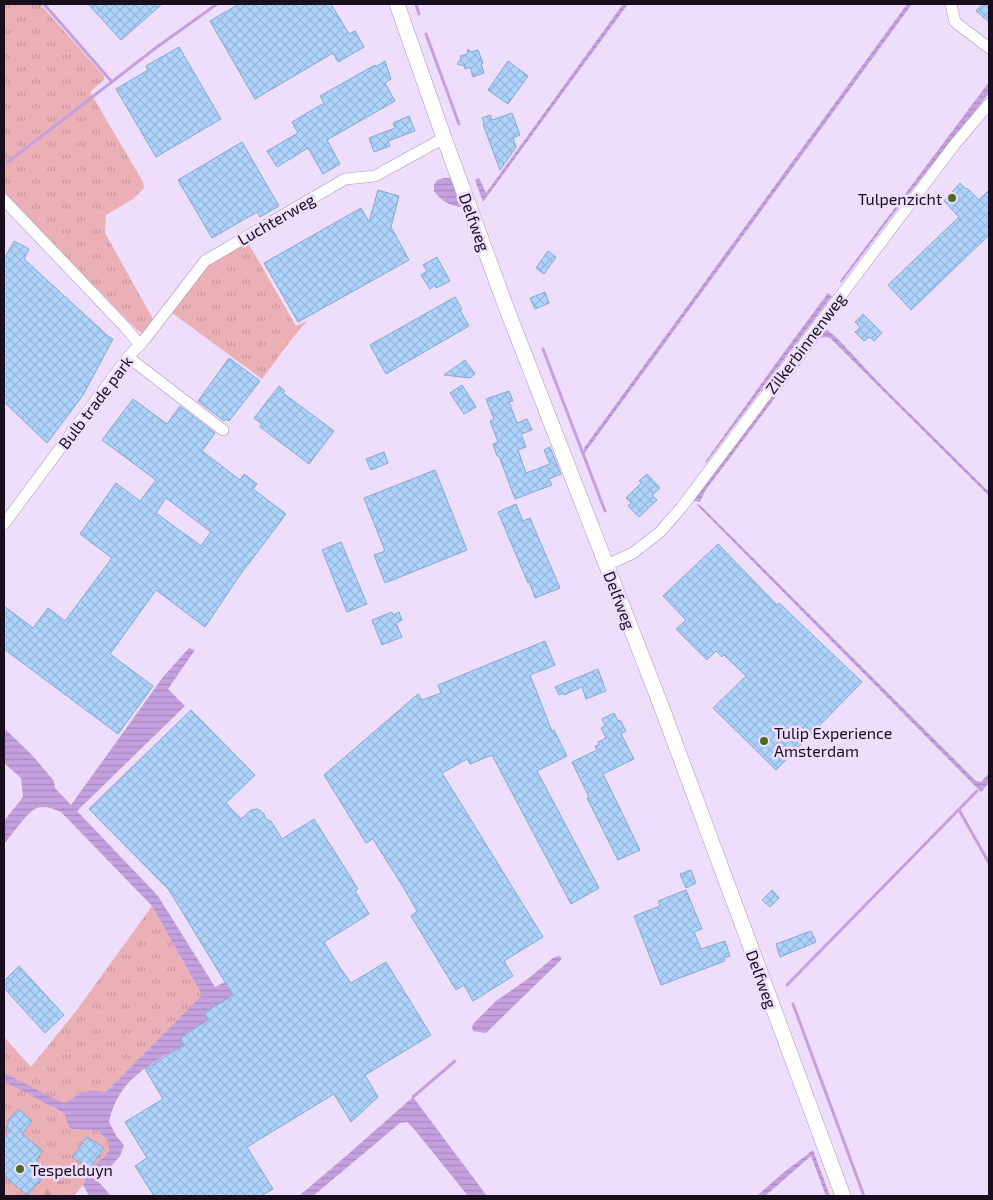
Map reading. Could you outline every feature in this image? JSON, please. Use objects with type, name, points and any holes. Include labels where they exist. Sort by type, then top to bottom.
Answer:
[{"type":"main road","name":"Delfweg","points":[[397,4],[506,307],[677,749],[843,1196]]},
{"type":"street","points":[[950,4],[955,22],[989,48]]},
{"type":"street","name":"Zilkerbinnenweg","points":[[607,565],[633,553],[660,532],[681,508],[950,152],[989,104]]},
{"type":"street","name":"Luchterweg","points":[[140,345],[205,261],[345,179],[375,176],[444,138]]},
{"type":"street","name":"Bulb trade park","points":[[4,200],[140,345],[128,357],[4,524]]},
{"type":"street","points":[[128,357],[223,430]]},
{"type":"green space","points":[[4,4],[40,4],[104,76],[104,80],[90,92],[143,182],[144,188],[133,199],[106,215],[105,233],[153,319],[142,333],[4,192]]},
{"type":"green space","points":[[247,241],[296,326],[307,321],[262,379],[172,313],[208,264]]},
{"type":"green space","points":[[152,906],[202,995],[106,1092],[86,1091],[66,1103],[50,1106],[65,1115],[72,1129],[98,1131],[108,1141],[109,1149],[105,1156],[90,1168],[83,1185],[74,1196],[4,1196],[4,1037],[31,1067],[76,1011]]},
{"type":"green space","points":[[55,1177],[71,1189],[71,1196],[33,1196],[41,1187],[44,1190]]},
{"type":"shaded area","points":[[623,4],[628,4],[483,202],[475,180],[479,178],[486,193]]},
{"type":"shaded area","points":[[907,4],[912,4],[584,454],[584,448]]},
{"type":"shaded area","points":[[989,82],[989,93],[841,283],[840,281]]},
{"type":"shaded area","points":[[451,178],[462,207],[446,202],[434,191],[434,185],[437,180]]},
{"type":"shaded area","points":[[828,293],[832,296],[706,463],[705,462]]},
{"type":"shaded area","points":[[825,328],[989,492],[989,496],[830,338],[826,337],[820,338],[705,491],[700,502],[694,501]]},
{"type":"shaded area","points":[[696,504],[700,505],[976,781],[981,782],[989,773],[989,783],[981,792]]},
{"type":"shaded area","points":[[189,648],[195,650],[168,689],[185,706],[77,811],[158,896],[215,987],[225,982],[233,995],[204,1013],[208,1020],[180,1038],[184,1045],[147,1067],[127,1084],[113,1107],[109,1122],[124,1145],[120,1156],[98,1181],[111,1196],[89,1196],[83,1185],[90,1168],[105,1156],[109,1150],[108,1141],[98,1131],[72,1129],[69,1127],[65,1115],[4,1081],[4,1073],[63,1103],[84,1092],[106,1092],[202,995],[152,906],[61,812],[43,807],[33,810],[4,844],[4,821],[23,797],[21,778],[4,763],[4,728],[33,756],[54,781],[55,788],[71,805],[163,677]]},
{"type":"shaded area","points":[[558,956],[562,958],[560,961],[486,1033],[473,1031],[473,1024],[496,1001]]},
{"type":"shaded area","points":[[413,1097],[487,1196],[468,1196],[407,1122],[400,1123],[313,1196],[299,1196],[346,1156]]},
{"type":"shaded area","points":[[813,1150],[830,1196],[826,1196],[811,1156],[765,1196],[757,1196],[783,1173]]},
{"type":"building","points":[[88,4],[162,4],[121,40]]},
{"type":"building","points":[[239,4],[331,4],[349,34],[355,31],[364,47],[338,62],[333,53],[255,99],[210,21]]},
{"type":"building","points":[[982,4],[989,4],[989,22],[976,11]]},
{"type":"building","points":[[179,47],[221,119],[156,157],[116,89],[148,70],[146,66]]},
{"type":"building","points":[[468,49],[471,52],[478,50],[483,63],[481,64],[484,73],[473,77],[470,67],[465,69],[464,66],[457,64],[461,59],[460,56],[467,54]]},
{"type":"building","points":[[385,61],[391,79],[385,83],[395,101],[327,140],[340,164],[323,174],[308,148],[277,167],[267,151],[298,133],[292,122],[324,103],[320,96]]},
{"type":"building","points":[[508,61],[528,76],[508,104],[488,90]]},
{"type":"building","points":[[512,113],[520,135],[513,138],[516,147],[500,170],[482,118],[490,115],[492,120]]},
{"type":"building","points":[[409,116],[415,131],[388,141],[390,146],[374,152],[369,138],[395,128],[393,123]]},
{"type":"building","points":[[242,142],[279,206],[260,217],[257,212],[212,238],[178,180]]},
{"type":"building","points":[[960,183],[979,200],[989,190],[989,235],[911,310],[888,285],[959,217],[944,201]]},
{"type":"building","points":[[378,190],[399,196],[391,227],[409,260],[298,322],[264,263],[361,208],[369,222]]},
{"type":"building","points":[[14,241],[29,249],[24,259],[113,339],[83,395],[47,443],[4,402],[4,259]]},
{"type":"building","points":[[548,251],[556,257],[544,274],[536,268]]},
{"type":"building","points":[[437,257],[450,281],[436,288],[435,285],[430,289],[421,275],[427,271],[423,265]]},
{"type":"building","points":[[545,292],[549,303],[535,309],[530,298]]},
{"type":"building","points":[[455,297],[469,326],[386,374],[370,345]]},
{"type":"building","points":[[863,314],[882,333],[874,341],[869,337],[864,341],[855,332],[860,327],[855,322]]},
{"type":"building","points":[[229,358],[260,381],[229,421],[226,419],[224,421],[198,401]]},
{"type":"building","points":[[465,360],[475,374],[470,378],[444,375]]},
{"type":"building","points":[[462,385],[476,407],[464,414],[450,393]]},
{"type":"building","points":[[279,386],[285,391],[283,393],[334,431],[309,464],[260,427],[262,424],[254,418]]},
{"type":"building","points":[[509,391],[513,401],[509,402],[517,423],[527,419],[532,430],[521,434],[526,447],[518,450],[526,473],[550,464],[544,450],[550,447],[561,474],[549,479],[552,485],[515,499],[493,444],[498,442],[490,421],[494,419],[486,399]]},
{"type":"building","points":[[133,399],[167,424],[180,406],[215,433],[202,451],[240,480],[244,474],[257,484],[253,489],[286,514],[240,575],[205,627],[156,590],[110,654],[153,686],[118,734],[4,649],[4,606],[33,628],[48,608],[65,621],[112,558],[80,534],[116,483],[140,501],[156,480],[102,440]],"holes":[[[166,498],[211,532],[201,546],[156,513]]]},
{"type":"building","points":[[384,452],[388,463],[371,470],[366,459]]},
{"type":"building","points":[[435,470],[467,550],[385,583],[374,555],[385,551],[364,498]]},
{"type":"building","points":[[647,474],[660,488],[652,495],[657,500],[639,517],[628,506],[631,503],[626,498]]},
{"type":"building","points":[[516,504],[523,521],[530,518],[560,588],[535,598],[498,512]]},
{"type":"building","points":[[341,542],[367,604],[347,612],[322,550]]},
{"type":"building","points":[[718,544],[777,605],[779,603],[862,682],[776,770],[713,708],[746,676],[724,655],[722,657],[716,651],[707,660],[676,629],[686,620],[663,596]]},
{"type":"building","points":[[392,612],[393,615],[399,612],[402,620],[396,623],[402,637],[382,645],[372,620]]},
{"type":"building","points":[[545,641],[555,665],[530,675],[552,731],[554,730],[567,756],[537,771],[599,888],[571,904],[492,755],[470,764],[467,759],[442,773],[543,937],[504,961],[513,976],[473,1001],[464,985],[456,990],[411,916],[417,911],[405,890],[373,839],[366,843],[324,775],[418,694],[422,700],[441,693],[438,685]]},
{"type":"building","points":[[598,669],[606,691],[586,699],[582,687],[564,695],[563,693],[559,695],[555,687]]},
{"type":"building","points":[[191,710],[255,775],[226,803],[241,819],[251,810],[258,809],[264,814],[266,819],[271,821],[282,839],[314,819],[358,889],[355,891],[369,914],[324,942],[351,983],[386,962],[431,1035],[365,1075],[378,1097],[351,1122],[334,1094],[247,1147],[273,1189],[261,1196],[154,1196],[135,1166],[147,1158],[125,1122],[163,1099],[145,1069],[184,1045],[180,1038],[208,1020],[204,1013],[233,995],[169,890],[89,809]]},
{"type":"building","points":[[614,713],[626,731],[621,734],[634,759],[603,774],[640,850],[618,860],[587,798],[589,797],[572,762],[597,750],[595,746],[599,745],[598,742],[606,738],[601,728],[605,726],[602,719]]},
{"type":"building","points":[[691,870],[696,883],[686,888],[680,874]]},
{"type":"building","points":[[686,890],[702,929],[694,932],[701,949],[725,941],[730,956],[724,958],[725,961],[661,985],[634,916],[660,906],[658,901]]},
{"type":"building","points":[[772,890],[779,898],[770,907],[762,900]]},
{"type":"building","points":[[811,931],[816,942],[780,957],[776,944]]},
{"type":"building","points":[[19,966],[64,1015],[45,1033],[4,988],[4,981]]},
{"type":"building","points":[[18,1109],[32,1121],[22,1134],[43,1151],[36,1160],[48,1172],[27,1195],[4,1176],[4,1138],[10,1131],[6,1128],[9,1123],[7,1122]]},
{"type":"building","points":[[87,1137],[104,1148],[89,1169],[72,1157]]},
{"type":"waterway","points":[[44,4],[112,82]]},
{"type":"waterway","points":[[8,162],[157,47],[217,4]]},
{"type":"waterway","points":[[416,4],[419,14]]},
{"type":"waterway","points":[[426,34],[459,124]]},
{"type":"waterway","points":[[543,349],[605,511]]},
{"type":"waterway","points":[[787,985],[977,791]]},
{"type":"waterway","points":[[959,810],[989,863]]},
{"type":"waterway","points":[[793,1004],[864,1196]]},
{"type":"waterway","points":[[413,1097],[455,1061]]},
{"type":"place","name":"Tulpenzicht","points":[[952,198]]},
{"type":"place","name":"Tulip Experience Amsterdam","points":[[764,741]]},
{"type":"place","name":"Tespelduyn","points":[[20,1169]]}]
